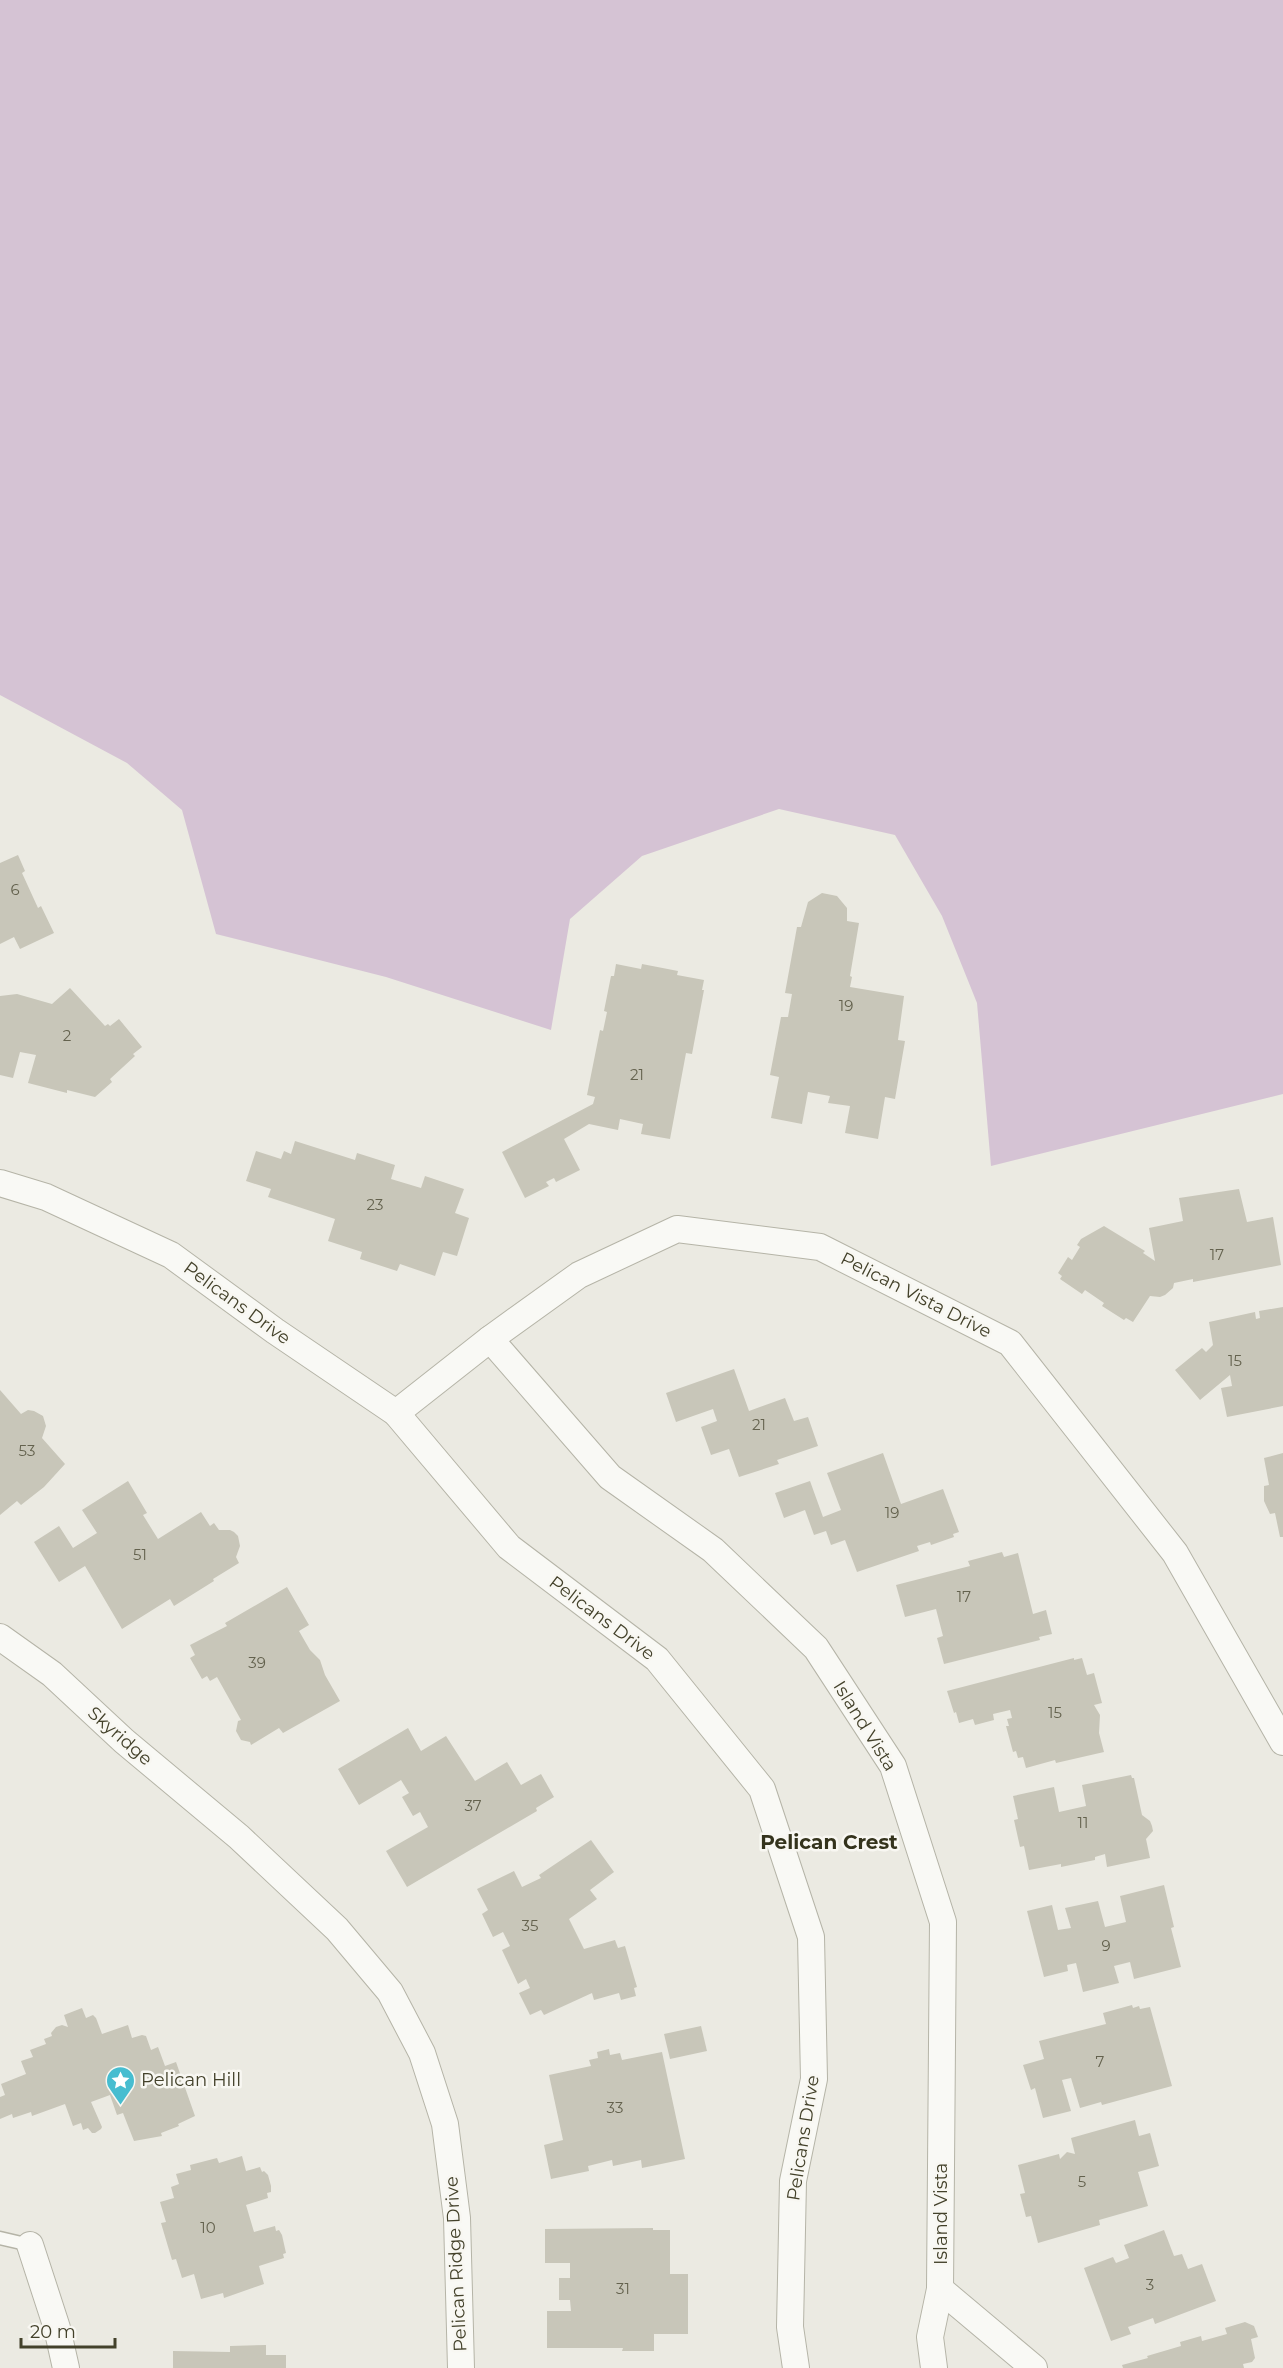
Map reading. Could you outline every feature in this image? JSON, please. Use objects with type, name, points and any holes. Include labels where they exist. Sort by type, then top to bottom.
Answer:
[{"type":"street","name":"Pelicans Drive","points":[[0,1183],[46,1197],[171,1255],[274,1331],[396,1413],[509,1547],[657,1659],[762,1789],[811,1937],[814,2079],[793,2181],[790,2327],[796,2368]]},
{"type":"street","name":"Pelican Vista Drive","points":[[396,1413],[490,1339],[579,1275],[677,1228],[820,1247],[1010,1343],[1175,1553],[1283,1742]]},
{"type":"street","name":"Island Vista","points":[[490,1339],[610,1477],[713,1550],[816,1648],[893,1766],[943,1922],[940,2289],[930,2337],[934,2368]]},
{"type":"street","name":"Skyridge","points":[[0,1637],[51,1674],[124,1741],[239,1837]]},
{"type":"street","name":"Pelican Ridge Drive","points":[[239,1837],[345,1938],[390,1992],[422,2053],[445,2124],[456,2218],[461,2368]]},
{"type":"street","points":[[30,2245],[57,2328],[66,2368]]},
{"type":"street","name":"Island Vista","points":[[940,2289],[1034,2368]]},
{"type":"lane","points":[[0,2238],[30,2245]]},
{"type":"shaded area","points":[[0,0],[1283,0],[1283,1094],[991,1166],[977,1003],[942,916],[895,835],[779,809],[642,856],[570,919],[551,1030],[386,977],[216,934],[182,810],[127,763],[0,695]]},
{"type":"building","points":[[18,855],[25,871],[22,873],[38,908],[41,906],[54,933],[20,949],[14,937],[0,944],[0,863]]},
{"type":"building","points":[[822,893],[837,896],[847,908],[847,921],[859,923],[850,987],[904,996],[898,1040],[905,1041],[895,1099],[885,1097],[878,1139],[845,1133],[850,1106],[828,1103],[830,1096],[808,1092],[802,1124],[771,1118],[779,1077],[770,1075],[781,1017],[788,1017],[792,994],[785,993],[797,927],[801,927],[808,902]]},
{"type":"building","points":[[616,964],[641,969],[642,964],[678,971],[677,975],[704,980],[692,1054],[686,1053],[670,1139],[641,1134],[643,1124],[620,1119],[618,1130],[589,1124],[564,1139],[580,1170],[556,1182],[554,1178],[546,1182],[549,1186],[525,1198],[502,1152],[593,1104],[595,1097],[587,1095],[600,1030],[603,1031],[607,1012],[604,1011],[611,976],[614,976]]},
{"type":"building","points":[[70,988],[105,1026],[108,1024],[110,1026],[119,1019],[142,1047],[110,1079],[112,1082],[95,1097],[67,1090],[67,1093],[28,1083],[36,1055],[20,1052],[13,1078],[0,1075],[0,996],[17,994],[52,1004]]},
{"type":"building","points":[[295,1141],[355,1160],[357,1153],[395,1165],[391,1179],[421,1188],[425,1176],[464,1189],[455,1213],[469,1218],[457,1256],[443,1252],[435,1276],[400,1264],[397,1271],[360,1259],[362,1252],[328,1241],[335,1219],[268,1197],[271,1189],[246,1181],[256,1151],[281,1159],[284,1151],[291,1154]]},
{"type":"building","points":[[1239,1189],[1247,1222],[1273,1217],[1281,1265],[1193,1282],[1193,1279],[1174,1283],[1173,1288],[1165,1295],[1150,1296],[1133,1322],[1126,1318],[1124,1320],[1102,1306],[1104,1303],[1085,1290],[1082,1294],[1060,1279],[1062,1276],[1058,1273],[1068,1257],[1072,1260],[1080,1247],[1077,1245],[1081,1239],[1104,1226],[1145,1251],[1143,1253],[1155,1261],[1149,1228],[1183,1221],[1179,1198]]},
{"type":"building","points":[[1283,1307],[1283,1406],[1227,1417],[1221,1388],[1232,1386],[1230,1375],[1200,1400],[1175,1370],[1202,1348],[1206,1352],[1213,1345],[1209,1322],[1255,1312],[1256,1319],[1260,1318],[1259,1311]]},
{"type":"building","points":[[734,1369],[749,1411],[785,1398],[794,1421],[808,1417],[818,1446],[777,1460],[779,1464],[739,1477],[729,1449],[711,1455],[701,1427],[717,1421],[713,1409],[676,1422],[666,1393]]},
{"type":"building","points":[[0,1390],[21,1414],[28,1410],[43,1416],[46,1426],[42,1438],[65,1464],[44,1487],[21,1505],[17,1501],[0,1515]]},
{"type":"building","points":[[883,1453],[901,1504],[943,1489],[959,1532],[953,1534],[954,1537],[931,1545],[930,1542],[917,1546],[919,1551],[857,1572],[845,1540],[831,1545],[826,1531],[814,1535],[805,1510],[784,1518],[775,1493],[810,1481],[823,1517],[841,1510],[827,1473]]},
{"type":"building","points":[[1283,1453],[1283,1537],[1280,1537],[1275,1513],[1270,1514],[1264,1501],[1264,1486],[1269,1485],[1264,1458]]},
{"type":"building","points":[[128,1481],[147,1513],[143,1515],[158,1539],[201,1512],[210,1526],[214,1523],[219,1530],[234,1532],[238,1536],[240,1546],[236,1557],[239,1563],[213,1579],[214,1581],[174,1606],[170,1599],[122,1629],[85,1566],[59,1582],[34,1542],[59,1526],[73,1548],[97,1533],[82,1510]]},
{"type":"building","points":[[1002,1552],[1004,1557],[1018,1553],[1033,1614],[1046,1610],[1052,1634],[1039,1637],[1040,1640],[944,1664],[937,1638],[943,1636],[936,1609],[905,1617],[896,1585],[970,1566],[968,1561]]},
{"type":"building","points":[[287,1587],[309,1625],[299,1631],[310,1650],[320,1660],[325,1675],[340,1701],[283,1733],[279,1728],[251,1745],[250,1742],[241,1740],[236,1731],[238,1721],[241,1720],[217,1677],[210,1681],[207,1676],[202,1679],[190,1658],[195,1655],[190,1645],[227,1626],[225,1623]]},
{"type":"building","points":[[1074,1658],[1074,1660],[1082,1658],[1087,1675],[1094,1673],[1102,1703],[1094,1705],[1100,1715],[1099,1733],[1104,1752],[1056,1763],[1055,1760],[1026,1768],[1023,1757],[1018,1758],[1016,1751],[1013,1752],[1006,1726],[1009,1726],[1007,1719],[1012,1718],[1010,1710],[993,1714],[994,1720],[975,1725],[973,1719],[959,1723],[947,1691]]},
{"type":"building","points":[[408,1728],[421,1751],[446,1736],[475,1781],[507,1762],[521,1785],[541,1774],[554,1797],[536,1808],[537,1811],[407,1887],[386,1851],[428,1827],[420,1812],[413,1816],[402,1797],[409,1793],[401,1780],[359,1805],[338,1769]]},
{"type":"building","points":[[1131,1775],[1134,1778],[1142,1815],[1150,1821],[1152,1826],[1153,1831],[1146,1839],[1150,1858],[1107,1867],[1105,1854],[1095,1857],[1095,1860],[1061,1867],[1061,1864],[1029,1870],[1024,1846],[1020,1847],[1014,1820],[1018,1819],[1013,1796],[1054,1787],[1059,1812],[1086,1806],[1082,1785]]},
{"type":"building","points":[[591,1840],[614,1872],[590,1890],[597,1899],[569,1919],[584,1949],[615,1940],[618,1948],[625,1946],[637,1987],[634,1988],[636,1996],[621,2000],[619,1993],[594,2000],[592,1993],[544,2015],[541,2010],[530,2015],[519,1993],[530,1988],[526,1979],[518,1984],[502,1950],[510,1946],[503,1932],[493,1937],[482,1914],[488,1910],[477,1889],[514,1871],[522,1887],[541,1878],[539,1875]]},
{"type":"building","points":[[1164,1885],[1174,1927],[1171,1928],[1181,1967],[1134,1979],[1130,1962],[1114,1966],[1119,1983],[1083,1992],[1076,1963],[1067,1965],[1068,1971],[1044,1977],[1027,1911],[1052,1905],[1058,1930],[1071,1928],[1065,1908],[1098,1901],[1105,1927],[1126,1922],[1120,1896]]},
{"type":"building","points":[[1132,2005],[1133,2008],[1139,2006],[1140,2009],[1150,2007],[1172,2086],[1102,2105],[1101,2102],[1080,2108],[1071,2078],[1062,2080],[1071,2111],[1043,2118],[1035,2088],[1031,2090],[1023,2065],[1044,2059],[1039,2041],[1106,2024],[1103,2013]]},
{"type":"building","points":[[82,2008],[86,2018],[93,2015],[96,2018],[102,2034],[128,2025],[132,2038],[146,2036],[151,2050],[158,2047],[165,2066],[176,2062],[195,2116],[161,2133],[162,2136],[134,2141],[123,2113],[117,2115],[110,2095],[91,2102],[102,2127],[95,2133],[88,2128],[83,2130],[81,2123],[73,2126],[65,2104],[32,2116],[31,2112],[13,2118],[12,2114],[0,2119],[0,2097],[5,2095],[1,2084],[26,2074],[21,2061],[33,2057],[30,2050],[46,2044],[44,2039],[52,2036],[51,2033],[56,2027],[62,2025],[68,2027],[64,2015]]},
{"type":"building","points":[[701,2026],[707,2051],[670,2059],[664,2034]]},
{"type":"building","points":[[609,2049],[610,2055],[620,2053],[622,2060],[662,2052],[685,2159],[642,2168],[641,2160],[613,2166],[612,2160],[588,2166],[589,2171],[551,2179],[544,2145],[563,2140],[549,2075],[591,2066],[589,2060],[598,2058],[597,2052]]},
{"type":"building","points":[[1135,2120],[1139,2136],[1150,2133],[1159,2166],[1138,2172],[1148,2206],[1099,2220],[1100,2225],[1038,2243],[1031,2216],[1026,2217],[1020,2194],[1025,2193],[1018,2165],[1059,2154],[1060,2159],[1067,2152],[1075,2154],[1071,2138]]},
{"type":"building","points":[[242,2156],[246,2171],[260,2167],[262,2172],[268,2175],[271,2186],[271,2192],[267,2193],[268,2198],[246,2205],[254,2232],[275,2226],[276,2231],[279,2230],[282,2235],[286,2253],[283,2254],[284,2258],[259,2266],[264,2284],[224,2298],[223,2293],[201,2299],[194,2274],[182,2278],[176,2259],[172,2260],[161,2223],[166,2222],[160,2202],[174,2198],[171,2187],[179,2184],[176,2174],[191,2170],[190,2165],[217,2158],[219,2163]]},
{"type":"building","points":[[653,2228],[653,2230],[670,2230],[670,2274],[688,2274],[688,2334],[654,2334],[654,2351],[622,2351],[623,2348],[547,2348],[547,2311],[571,2311],[570,2300],[559,2300],[559,2278],[570,2278],[570,2263],[545,2263],[545,2229]]},
{"type":"building","points":[[1164,2230],[1174,2256],[1182,2254],[1188,2269],[1202,2264],[1216,2301],[1155,2324],[1153,2318],[1128,2327],[1131,2334],[1111,2341],[1084,2268],[1113,2257],[1116,2263],[1129,2258],[1124,2245]]},
{"type":"building","points":[[1245,2322],[1254,2326],[1258,2337],[1251,2339],[1255,2358],[1252,2362],[1243,2364],[1244,2368],[1123,2368],[1122,2365],[1181,2346],[1180,2342],[1201,2336],[1202,2341],[1227,2334],[1225,2328]]},
{"type":"building","points":[[266,2345],[266,2355],[286,2355],[286,2368],[173,2368],[173,2351],[230,2352],[230,2346]]},
{"type":"place","name":"Pelican Hill","points":[[120,2106]]},
{"type":"district","name":"Pelican Crest","points":[[829,1842]]}]
